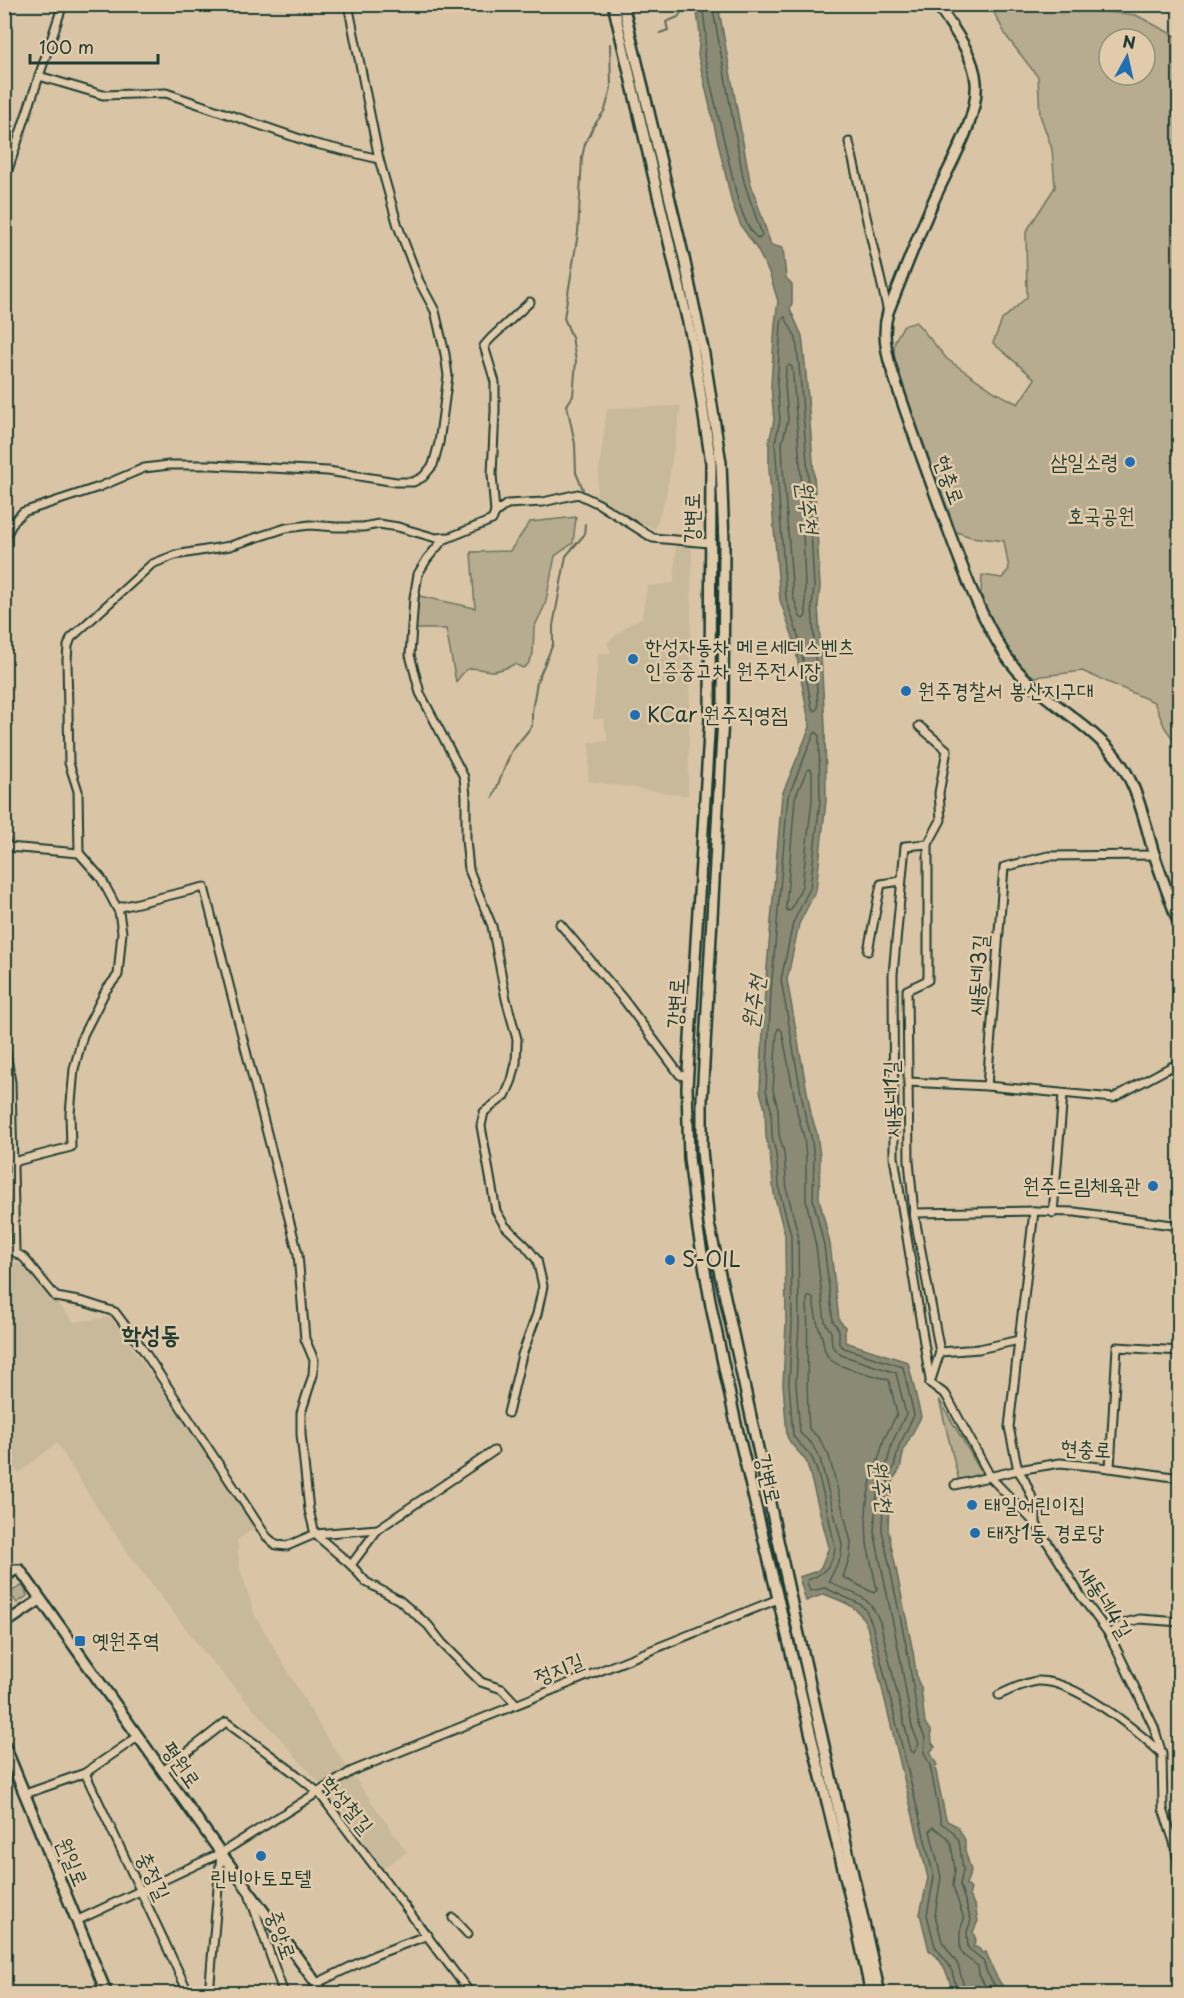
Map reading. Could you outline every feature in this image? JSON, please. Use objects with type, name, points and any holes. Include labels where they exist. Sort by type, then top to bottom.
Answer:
[{"type":"street","points":[[4,182],[63,4]]},
{"type":"street","points":[[4,539],[14,521],[23,512],[99,487],[144,468],[212,465],[327,471],[396,482],[413,482],[423,477],[433,465],[439,443],[448,376],[445,354],[435,312],[419,281],[398,226],[379,159],[348,4]]},
{"type":"street","name":"강변로","points":[[614,4],[693,344],[711,463],[710,718],[688,1077],[689,1158],[698,1230],[711,1306],[736,1424],[854,1914],[871,1994]]},
{"type":"street","name":"강변로","points":[[623,4],[684,258],[704,354],[721,463],[724,543],[723,717],[702,1090],[702,1150],[709,1224],[880,1994]]},
{"type":"street","name":"현충로","points":[[937,4],[968,56],[976,80],[975,96],[964,134],[933,201],[888,312],[884,343],[897,387],[965,576],[989,627],[1008,658],[1033,686],[1086,727],[1109,748],[1119,762],[1137,796],[1179,927]]},
{"type":"street","points":[[39,76],[103,95],[166,93],[312,143],[379,159]]},
{"type":"street","points":[[849,142],[888,312]]},
{"type":"street","points":[[508,1413],[522,1355],[537,1314],[543,1286],[537,1260],[505,1226],[496,1211],[481,1126],[484,1112],[505,1096],[512,1080],[516,1063],[517,1039],[506,999],[492,926],[469,870],[464,777],[420,693],[410,655],[410,628],[418,574],[427,559],[443,540],[492,520],[495,513],[492,474],[495,382],[484,346],[530,302]]},
{"type":"street","points":[[495,513],[507,504],[543,502],[578,494],[653,538],[724,543]]},
{"type":"street","points":[[13,1162],[71,1147],[70,1114],[74,1069],[83,1035],[106,990],[118,975],[122,933],[117,908],[100,878],[79,853],[79,798],[69,763],[68,646],[71,638],[152,564],[175,555],[230,546],[286,528],[310,525],[363,527],[379,524],[436,538],[452,537]]},
{"type":"street","name":"새동네1길","points":[[919,726],[947,750],[939,793],[941,820],[928,844],[928,980],[907,990],[909,1161],[914,1214],[940,1352],[930,1383]]},
{"type":"street","points":[[4,837],[8,847],[79,853]]},
{"type":"street","points":[[928,844],[904,846],[893,974],[894,1157],[930,1383],[946,1395],[991,1478],[1036,1524]]},
{"type":"street","name":"새동네3길","points":[[987,1086],[1004,867],[1048,856],[1155,855]]},
{"type":"street","points":[[868,951],[881,884],[901,881]]},
{"type":"street","points":[[117,908],[204,887],[298,1254],[305,1339],[314,1360],[313,1375],[301,1413],[301,1434],[310,1517],[315,1534],[351,1565],[366,1582],[399,1600],[428,1625],[442,1643],[481,1682],[502,1689],[516,1704]]},
{"type":"street","points":[[560,924],[624,1000],[680,1075],[688,1077]]},
{"type":"street","points":[[4,1040],[11,1082],[15,1252]]},
{"type":"street","points":[[908,1082],[987,1086],[1113,1098],[1179,1062]]},
{"type":"street","points":[[1053,1213],[1063,1094]]},
{"type":"street","name":"새동네4길","points":[[1034,1211],[1009,1427],[1018,1470],[1036,1507],[1036,1524],[1081,1596],[1109,1634],[1154,1728],[1162,1754],[1163,1809],[1174,1842],[1179,1870]]},
{"type":"street","points":[[914,1214],[1075,1212],[1179,1226]]},
{"type":"street","points":[[4,1245],[24,1258],[56,1297],[84,1302],[115,1312],[140,1345],[266,1536],[276,1545],[286,1546],[315,1534],[378,1529]]},
{"type":"street","points":[[940,1352],[979,1349],[1019,1340]]},
{"type":"street","points":[[1110,1468],[1117,1347],[1179,1351]]},
{"type":"street","points":[[351,1565],[378,1529],[494,1451]]},
{"type":"street","name":"현충로","points":[[955,1485],[1060,1463],[1179,1478]]},
{"type":"street","name":"평원로","points":[[4,1577],[15,1570],[20,1570],[324,1994]]},
{"type":"street","points":[[778,1599],[790,1595]]},
{"type":"street","name":"정지길","points":[[76,1921],[221,1853],[352,1771],[778,1599]]},
{"type":"street","points":[[4,1624],[40,1600]]},
{"type":"street","points":[[1109,1634],[1128,1622],[1140,1619],[1179,1622]]},
{"type":"street","points":[[999,1695],[1010,1689],[1038,1681],[1055,1684],[1078,1693],[1107,1710],[1134,1728],[1162,1754]]},
{"type":"street","name":"학성철길","points":[[163,1772],[226,1722],[319,1793],[471,1994]]},
{"type":"street","points":[[25,1794],[85,1773],[139,1736]]},
{"type":"street","name":"원일로","points":[[4,1744],[107,1994]]},
{"type":"street","name":"충정길","points":[[85,1773],[189,1994]]},
{"type":"street","points":[[209,1994],[221,1853]]},
{"type":"street","name":"중앙로","points":[[246,1887],[284,1994]]},
{"type":"street","points":[[453,1918],[468,1934]]},
{"type":"street","points":[[317,1983],[375,1955],[428,1935]]},
{"type":"shaded area","points":[[681,406],[666,496],[655,529],[626,516],[596,497],[607,408]]},
{"type":"shaded area","points":[[676,545],[692,548],[688,796],[588,781],[590,742],[608,741],[603,718],[593,720],[598,653],[611,653],[607,643],[642,617],[647,586],[674,583]]},
{"type":"shaded area","points":[[4,1258],[25,1266],[74,1322],[111,1317],[257,1526],[237,1540],[239,1564],[254,1613],[325,1735],[407,1852],[382,1869],[345,1812],[206,1655],[133,1560],[99,1511],[57,1443],[19,1473],[5,1457]]},
{"type":"green space","name":"호국공원","points":[[990,5],[1073,5],[1076,9],[1136,15],[1179,38],[1179,747],[1165,728],[1154,702],[1082,671],[1035,677],[1016,666],[996,640],[981,594],[982,575],[1002,578],[1009,569],[1004,541],[971,537],[953,531],[915,435],[898,380],[894,358],[896,340],[903,326],[916,322],[947,359],[995,392],[1018,404],[1035,379],[993,343],[1002,320],[1027,297],[1026,232],[1055,187],[1052,149],[1040,115],[1038,77],[1007,37]]},
{"type":"green space","points":[[576,517],[573,543],[555,556],[545,605],[534,628],[533,654],[528,664],[523,668],[515,664],[494,671],[471,668],[456,682],[446,629],[415,629],[419,596],[475,608],[471,552],[510,551],[530,522]]},
{"type":"green space","points":[[939,1399],[983,1475],[959,1481]]},
{"type":"green space","points":[[21,1586],[25,1588],[27,1596],[17,1603],[9,1593]]},
{"type":"water","name":"원주천","points":[[696,5],[718,5],[750,181],[771,245],[783,248],[786,278],[792,284],[790,309],[802,336],[806,374],[820,587],[818,605],[825,725],[826,801],[816,890],[799,924],[787,980],[811,1114],[817,1134],[820,1156],[819,1198],[830,1244],[839,1320],[845,1327],[845,1342],[908,1362],[921,1417],[904,1449],[900,1469],[894,1478],[889,1503],[888,1530],[917,1679],[921,1688],[925,1724],[931,1730],[932,1743],[935,1747],[930,1752],[937,1765],[935,1767],[945,1815],[947,1821],[957,1826],[965,1840],[965,1850],[971,1871],[966,1884],[971,1889],[969,1896],[975,1906],[978,1921],[973,1932],[976,1940],[973,1947],[978,1947],[982,1953],[986,1952],[998,1979],[1009,1993],[953,1993],[942,1964],[929,1950],[920,1914],[928,1878],[867,1626],[859,1613],[850,1605],[824,1594],[806,1601],[799,1577],[817,1571],[821,1567],[829,1547],[807,1463],[787,1436],[783,1384],[786,1324],[785,1235],[774,1194],[766,1137],[765,1109],[760,1091],[765,991],[782,795],[810,727],[794,640],[780,600],[769,469],[769,442],[774,420],[771,385],[778,301],[770,275],[757,249],[741,226],[732,203],[698,55],[700,34]]},
{"type":"waterway","points":[[660,33],[668,30],[666,22],[678,17],[687,4]]},
{"type":"waterway","points":[[583,489],[576,473],[575,444],[567,405],[573,396],[576,361],[572,337],[564,318],[578,233],[582,157],[593,127],[605,110],[611,88],[610,44]]},
{"type":"waterway","points":[[493,797],[511,752],[532,726],[537,682],[553,644],[553,626],[566,556],[584,535],[585,524]]},
{"type":"place","name":"삼일소령","points":[[1130,462]]},
{"type":"place","name":"한성자동차 메르세데스벤츠 인증중고차 원주전시장","points":[[633,659]]},
{"type":"place","name":"원주경찰서 봉산지구대","points":[[906,691]]},
{"type":"place","name":"KCar 원주직영점","points":[[635,715]]},
{"type":"place","name":"원주드림체육관","points":[[1153,1186]]},
{"type":"place","name":"S-OIL","points":[[670,1260]]},
{"type":"place","name":"태일어린이집","points":[[972,1505]]},
{"type":"place","name":"태장1동 경로당","points":[[975,1533]]},
{"type":"place","name":"옛원주역","points":[[80,1641]]},
{"type":"place","name":"린비아토모텔","points":[[261,1856]]},
{"type":"district","name":"학성동","points":[[151,1335]]}]
